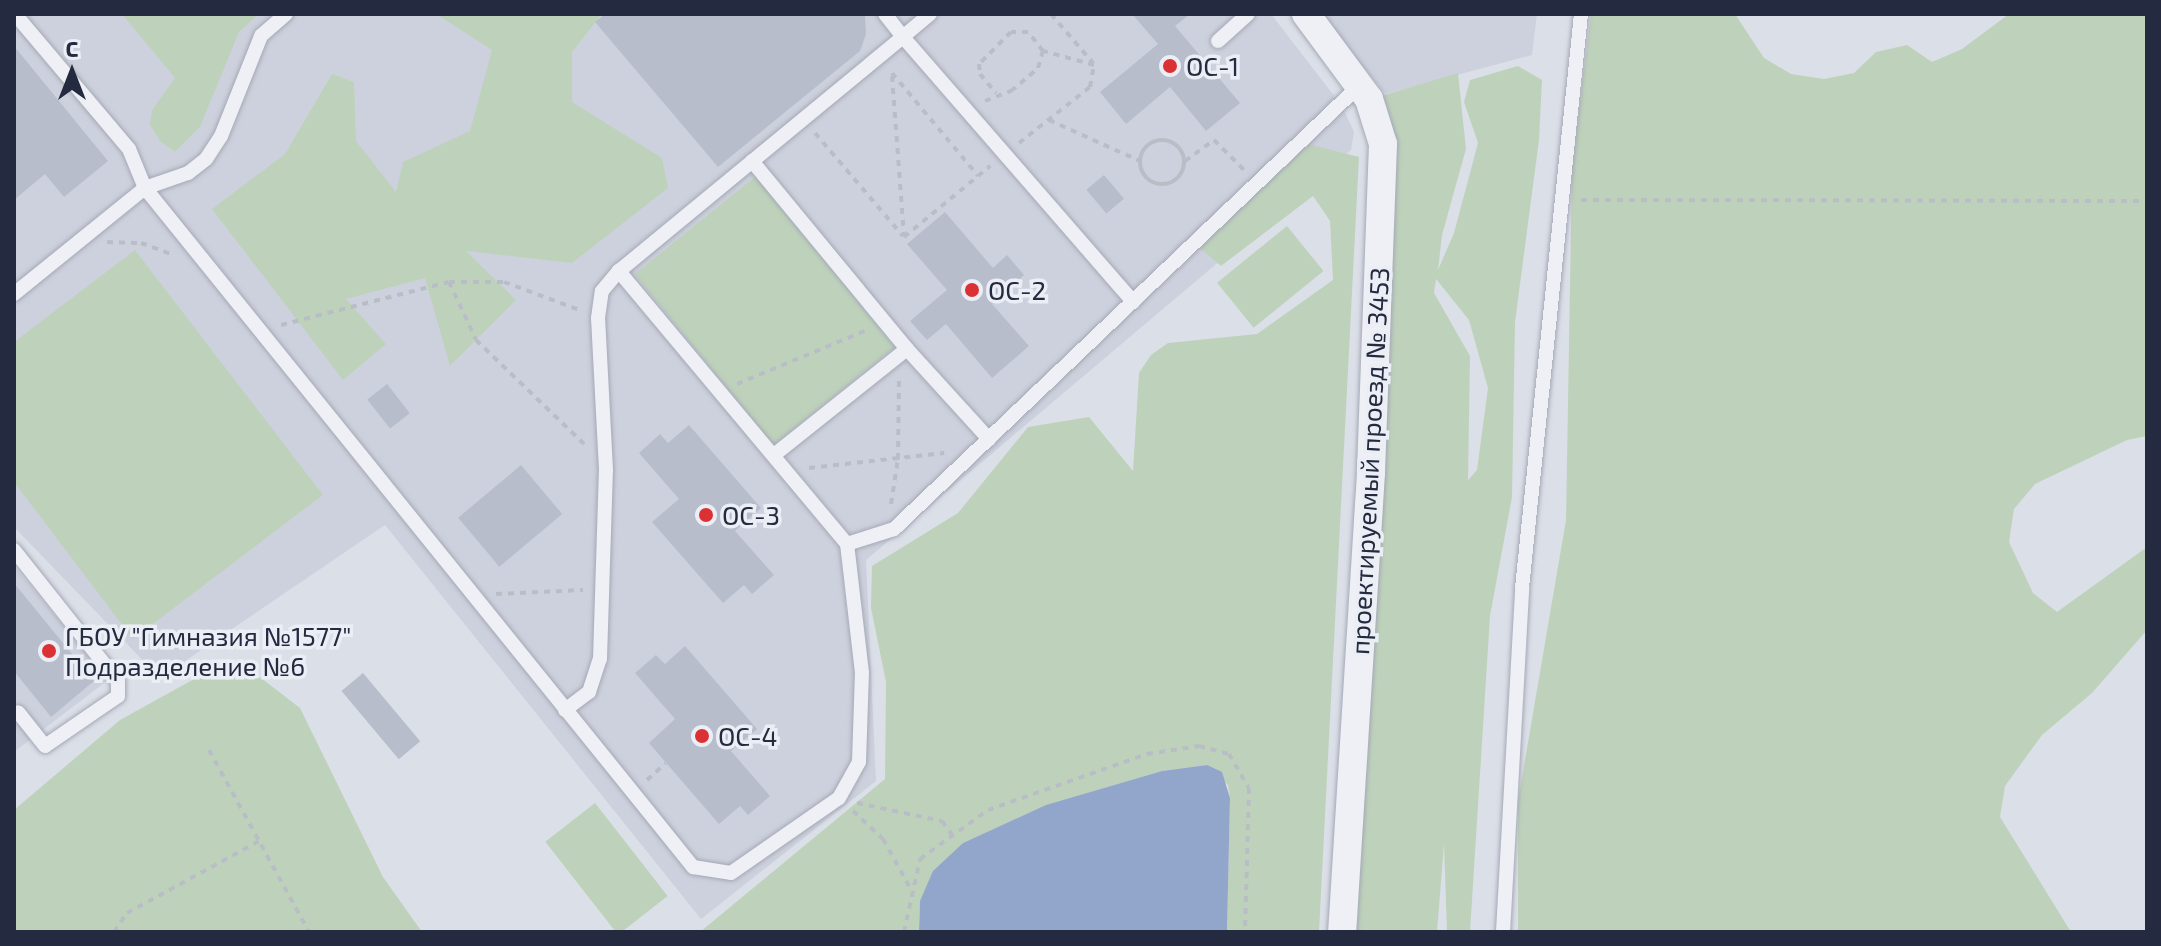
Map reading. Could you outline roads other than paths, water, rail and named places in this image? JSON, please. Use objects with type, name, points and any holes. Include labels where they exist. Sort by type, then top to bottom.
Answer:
[{"type":"street","name":"проектируемый проезд № 3453","points":[[1306,14],[1360,85],[1383,144],[1371,473],[1342,932]]},
{"type":"lane","points":[[15,14],[129,149],[145,188],[467,594],[693,867],[731,873],[839,798],[859,762],[862,673],[847,544],[619,271]]},
{"type":"lane","points":[[14,294],[145,188],[188,173],[206,159],[221,136],[261,36],[286,14]]},
{"type":"lane","points":[[885,14],[1133,302]]},
{"type":"lane","points":[[565,710],[589,692],[600,659],[605,588],[606,470],[598,318],[602,291],[619,271],[930,14]]},
{"type":"lane","points":[[1218,41],[1248,14]]},
{"type":"lane","points":[[1503,932],[1522,588],[1581,14]]},
{"type":"lane","points":[[847,544],[894,529],[1360,85]]},
{"type":"lane","points":[[752,161],[885,323],[903,352],[989,439]]},
{"type":"lane","points":[[774,455],[903,352]]},
{"type":"lane","points":[[14,550],[118,681],[118,696],[45,746],[18,712]]},
{"type":"water","points":[[1207,765],[1222,772],[1230,798],[1227,932],[919,932],[920,901],[933,871],[963,843],[1046,805],[1162,771]]},
{"type":"place","name":"ОС-1","points":[[1170,66]]},
{"type":"place","name":"ОС-2","points":[[972,290]]},
{"type":"place","name":"ОС-3","points":[[706,515]]},
{"type":"place","name":"ГБОУ \"Гимназия №1577\" Подразделение №6","points":[[49,651]]},
{"type":"place","name":"ОС-4","points":[[702,736]]}]
